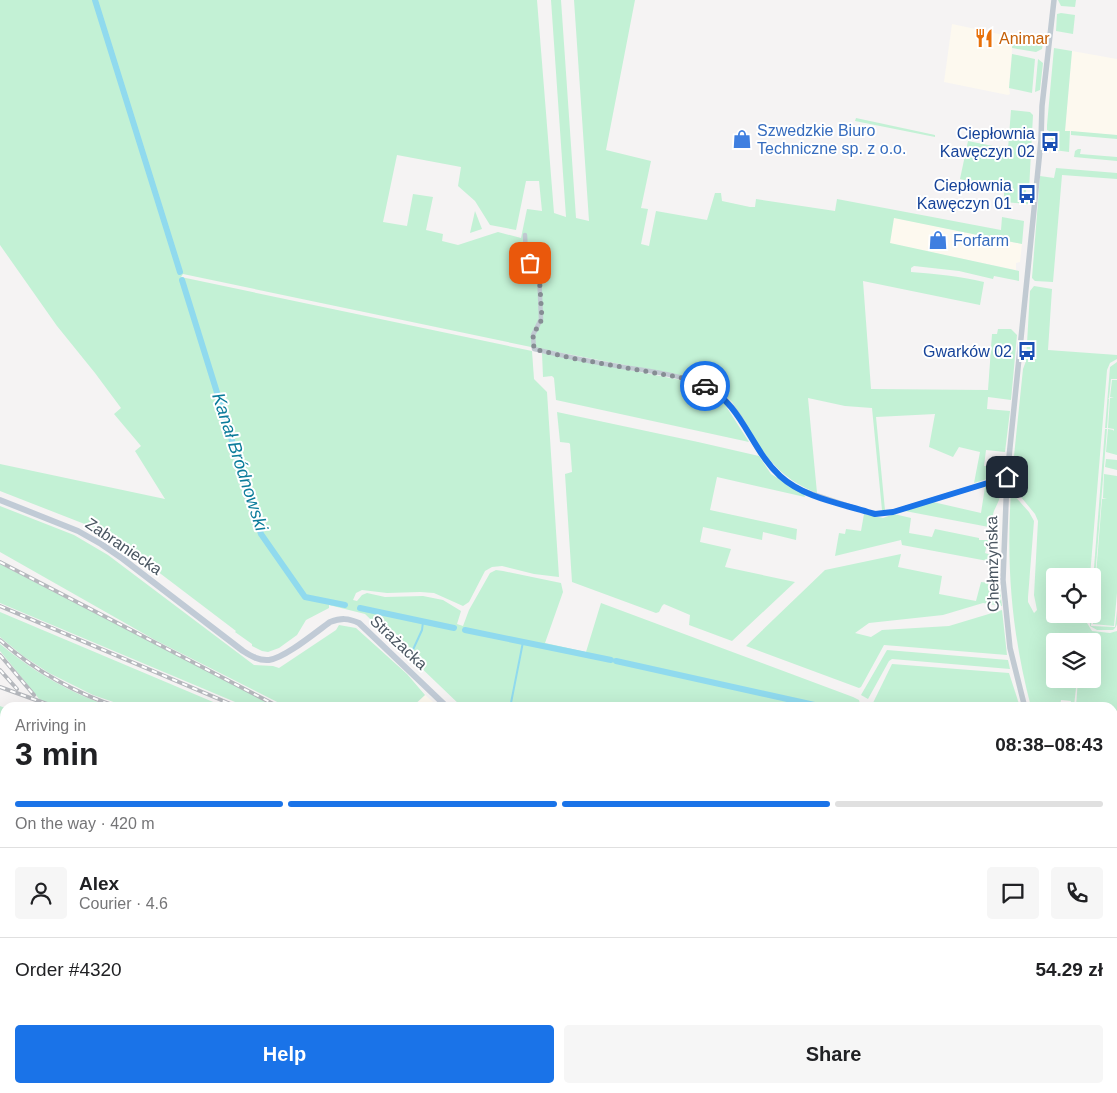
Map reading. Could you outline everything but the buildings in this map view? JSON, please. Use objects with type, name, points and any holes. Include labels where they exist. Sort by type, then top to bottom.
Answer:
[{"type":"main road","name":"Zabraniecka","points":[[0,500],[63,524],[101,544],[198,616]]},
{"type":"main road","name":"Strażacka","points":[[198,616],[252,656],[268,660],[279,657],[330,622],[348,619],[359,623],[442,702]]},
{"type":"street","name":"Chełmżyńska","points":[[1023,702],[1010,648],[1003,580],[1007,477],[1042,106],[1054,0]]},
{"type":"street","points":[[525,235],[526,258],[539,272],[542,319],[533,335],[534,349],[571,358],[689,379],[702,384],[728,402],[760,452],[790,484],[809,493],[875,514],[893,512],[1007,477]]},
{"type":"shaded area","points":[[952,24],[1013,37],[1010,94],[944,82]]},
{"type":"shaded area","points":[[1072,51],[1117,59],[1117,135],[1065,131]]},
{"type":"shaded area","name":"Forfarm","points":[[857,210],[1022,244],[1020,262],[1016,263],[1016,270],[859,237]]},
{"type":"shaded area","points":[[425,695],[433,702],[418,702]]},
{"type":"green space","points":[[0,0],[537,0],[554,213],[566,217],[551,0],[561,0],[576,218],[589,221],[574,0],[635,0],[606,150],[651,161],[641,208],[648,209],[641,244],[649,246],[656,211],[707,220],[715,193],[721,193],[722,201],[750,207],[755,207],[756,199],[835,211],[837,199],[1001,230],[1002,217],[1024,221],[1022,244],[894,218],[890,243],[1019,271],[1019,281],[994,276],[993,279],[959,271],[914,266],[911,268],[911,272],[984,282],[980,305],[863,281],[871,389],[988,390],[992,334],[997,334],[998,329],[1011,329],[1017,335],[1011,400],[988,397],[987,409],[1010,411],[1005,452],[986,450],[984,466],[990,466],[994,477],[974,483],[980,452],[959,447],[953,457],[929,447],[935,414],[876,417],[885,510],[882,510],[872,408],[845,406],[808,398],[817,493],[801,486],[776,467],[757,443],[732,402],[719,388],[708,381],[531,347],[183,274],[181,277],[532,351],[534,379],[547,392],[559,577],[534,574],[502,566],[492,567],[485,571],[469,602],[463,606],[434,593],[420,592],[387,593],[362,590],[356,593],[353,600],[357,601],[362,595],[367,593],[385,597],[423,596],[443,600],[461,611],[457,624],[463,626],[469,610],[490,573],[496,570],[503,571],[561,583],[563,592],[545,643],[586,652],[601,603],[853,697],[860,702],[457,702],[365,614],[329,605],[329,608],[306,620],[297,635],[279,648],[268,652],[262,651],[252,646],[236,631],[100,530],[0,491],[0,464],[165,499],[135,451],[141,446],[114,414],[121,408],[57,326],[0,245]],"holes":[[[397,155],[461,167],[458,186],[475,201],[490,225],[516,230],[526,181],[539,181],[542,211],[527,209],[521,238],[498,232],[458,245],[442,241],[443,234],[426,230],[433,197],[413,194],[407,226],[383,222]]]},
{"type":"green space","points":[[1058,0],[1076,0],[1075,7],[1061,6]]},
{"type":"green space","points":[[1057,14],[1075,15],[1073,34],[1056,31]]},
{"type":"green space","points":[[1013,37],[1043,44],[1042,49],[1036,52],[1012,48]]},
{"type":"green space","points":[[1054,48],[1072,51],[1065,131],[1070,131],[1069,152],[1047,149],[1048,146],[1051,146],[1052,139],[1048,137],[1047,125]]},
{"type":"green space","points":[[1012,54],[1035,59],[1032,93],[1009,88]]},
{"type":"green space","points":[[1038,59],[1043,63],[1040,90],[1035,92]]},
{"type":"green space","points":[[1011,110],[1030,112],[1033,115],[1029,190],[1026,190],[1025,197],[1028,198],[1028,204],[1004,202],[1004,189],[960,179],[968,141],[1008,149]]},
{"type":"green space","points":[[856,118],[935,135],[935,137],[855,121]]},
{"type":"green space","points":[[1071,131],[1117,135],[1117,139],[1071,135]]},
{"type":"green space","points":[[1081,149],[1080,154],[1117,157],[1117,161],[1074,157],[1075,151]]},
{"type":"green space","points":[[1056,168],[1117,173],[1117,179],[1062,175],[1053,282],[1035,281],[1032,278],[1040,176],[1054,178]]},
{"type":"green space","points":[[475,211],[482,229],[470,233]]},
{"type":"green space","points":[[1034,286],[1052,289],[1048,350],[1117,355],[1117,359],[1110,363],[1107,370],[1091,568],[1046,568],[1046,623],[1087,623],[1092,631],[1110,633],[1117,631],[1117,702],[1076,702],[1077,688],[1101,688],[1101,633],[1046,633],[1046,688],[1076,688],[1074,702],[1061,700],[1061,702],[1030,702],[1015,627],[1009,547],[1011,492],[1029,512],[1034,521],[1028,602],[1034,613],[1037,610],[1034,595],[1038,521],[1035,514],[1011,485],[1023,369],[1026,361],[1030,291]]},
{"type":"green space","points":[[542,353],[691,382],[705,388],[720,397],[749,442],[556,400],[554,378],[552,376],[543,377]]},
{"type":"green space","points":[[1117,362],[1117,379],[1111,379],[1107,428],[1105,428],[1110,367]]},
{"type":"green space","points":[[1112,380],[1117,380],[1117,455],[1106,452],[1108,429],[1114,431],[1114,429],[1108,428],[1110,398],[1114,398],[1110,397]]},
{"type":"green space","points":[[557,412],[759,456],[771,474],[804,494],[805,497],[717,477],[710,510],[797,529],[796,540],[763,532],[762,540],[703,527],[700,542],[731,549],[725,567],[795,582],[732,641],[689,625],[690,615],[664,604],[659,612],[656,613],[572,582],[565,474],[572,472],[570,444],[560,442]]},
{"type":"green space","points":[[1105,429],[1107,429],[1096,568],[1094,568]]},
{"type":"green space","points":[[1106,459],[1117,460],[1117,470],[1105,467]]},
{"type":"green space","points":[[1104,474],[1117,476],[1117,593],[1114,626],[1093,624],[1101,623],[1101,568],[1097,568],[1102,499],[1107,498],[1103,498]]},
{"type":"green space","points":[[995,484],[1000,492],[1000,496],[993,515],[994,528],[905,511],[933,502],[981,513],[985,487]]},
{"type":"green space","points":[[0,506],[74,535],[108,555],[254,665],[279,668],[336,630],[339,625],[356,628],[407,674],[425,695],[417,702],[277,702],[155,640],[0,552]]},
{"type":"green space","points":[[864,514],[883,518],[894,514],[911,518],[909,533],[932,537],[935,529],[979,538],[979,540],[988,540],[985,553],[991,555],[993,562],[902,545],[901,540],[835,556],[839,533],[845,534],[846,529],[861,531]]},
{"type":"green space","points":[[901,554],[898,567],[942,576],[939,594],[976,601],[981,582],[991,583],[992,587],[1000,589],[1002,606],[983,603],[943,615],[869,623],[855,633],[871,637],[882,630],[949,626],[1002,610],[1007,655],[884,645],[859,688],[746,646],[825,570]]},
{"type":"green space","points":[[0,564],[267,702],[235,702],[0,603]]},
{"type":"green space","points":[[0,612],[213,702],[113,702],[93,695],[49,673],[23,656],[0,637]]},
{"type":"green space","points":[[1091,623],[1091,626],[1115,627],[1113,630],[1097,630],[1090,626]]},
{"type":"green space","points":[[0,644],[26,664],[54,681],[98,702],[47,702],[40,700],[0,651]]},
{"type":"green space","points":[[887,650],[1008,660],[1010,669],[892,659],[889,661],[868,699],[861,695]]},
{"type":"green space","points":[[892,664],[1009,673],[1018,702],[873,702]]},
{"type":"waterway","name":"Kanał Bródnowski","points":[[95,0],[180,272]]},
{"type":"waterway","name":"Kanał Bródnowski","points":[[182,280],[261,534],[305,597],[345,605]]},
{"type":"waterway","name":"Kanał Bródnowski","points":[[360,608],[454,628]]},
{"type":"waterway","points":[[411,654],[422,630],[423,622]]},
{"type":"waterway","name":"Kanał Bródnowski","points":[[465,630],[611,660]]},
{"type":"waterway","points":[[511,702],[523,642]]},
{"type":"waterway","name":"Kanał Bródnowski","points":[[616,661],[801,702]]},
{"type":"railway","points":[[0,562],[269,702]]},
{"type":"railway","points":[[0,606],[226,702]]},
{"type":"railway","points":[[0,640],[27,662],[57,680],[88,696],[105,702]]},
{"type":"railway","points":[[0,655],[34,695]]},
{"type":"railway","points":[[0,670],[17,689]]},
{"type":"railway","points":[[0,687],[41,702]]},
{"type":"way so far","points":[[530,263],[536,266],[539,272],[542,319],[533,335],[534,349],[571,358],[689,379],[705,386]]},
{"type":"place","name":"Animar","points":[[984,38]]},
{"type":"place","name":"Szwedzkie Biuro Techniczne sp. z o.o.","points":[[742,139]]},
{"type":"place","name":"Ciepłownia Kawęczyn 02","points":[[1050,142]]},
{"type":"place","name":"Ciepłownia Kawęczyn 01","points":[[1027,194]]},
{"type":"place","name":"Forfarm","points":[[938,240]]},
{"type":"place","name":"Gwarków 02","points":[[1027,351]]},
{"type":"route","points":[[705,386],[728,402],[760,452],[790,484],[809,493],[868,512],[875,514],[893,512],[1007,477]]}]
